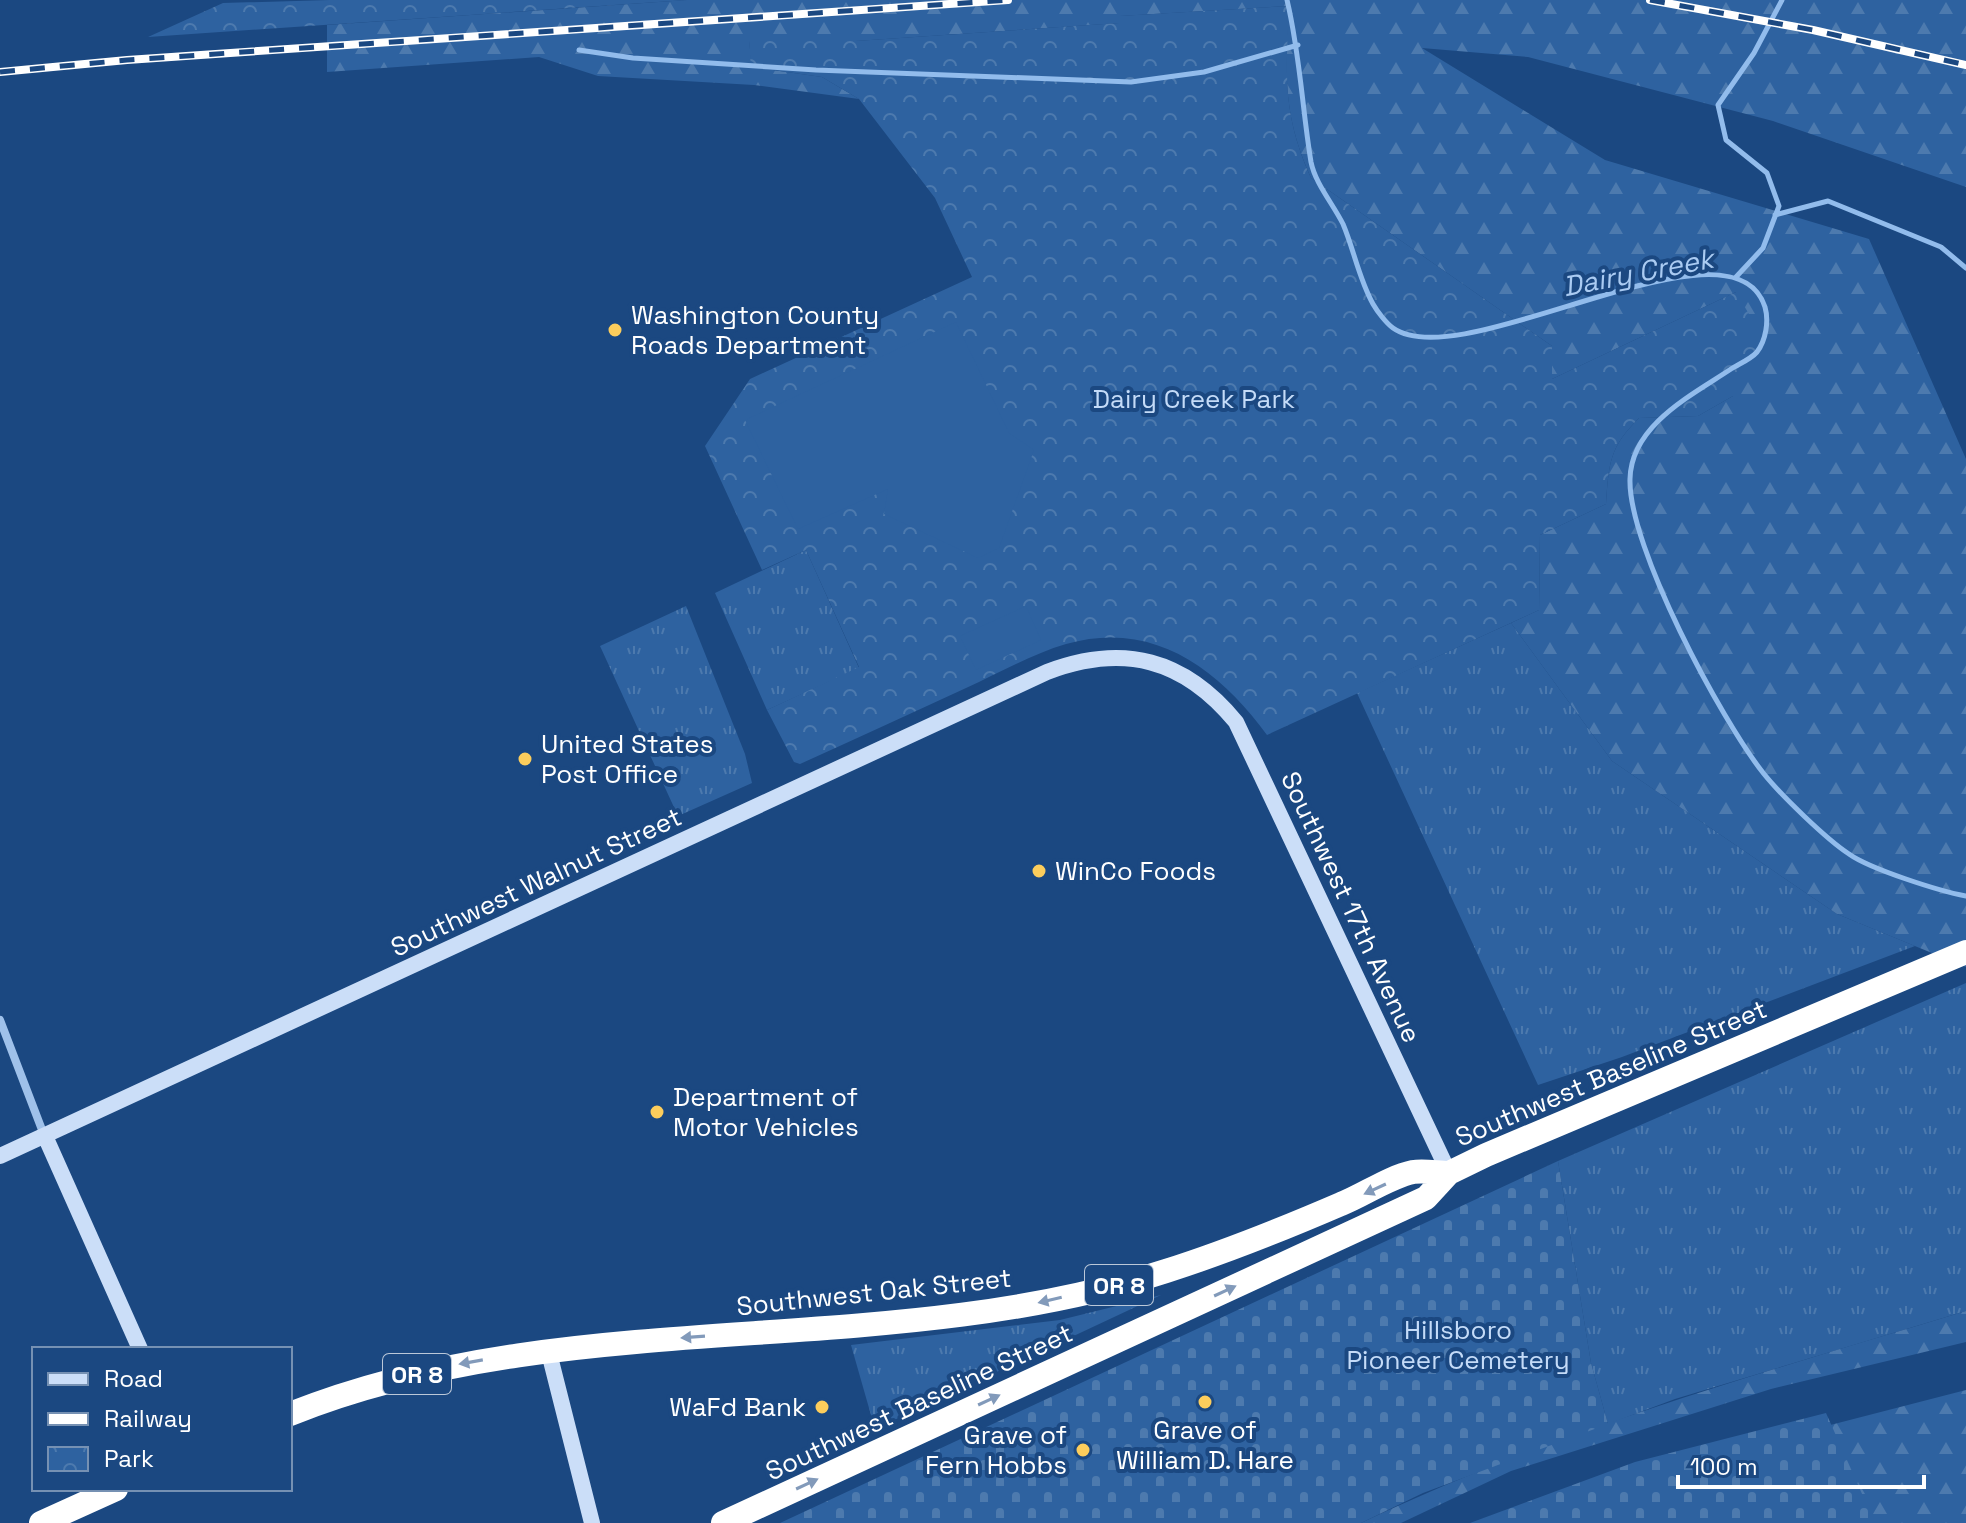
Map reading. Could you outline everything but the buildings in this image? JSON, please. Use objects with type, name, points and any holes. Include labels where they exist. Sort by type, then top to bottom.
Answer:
[{"type":"highway","name":"Southwest Baseline Street","points":[[723,1523],[1426,1198],[1449,1173],[1543,1130],[1966,952]]},
{"type":"highway","name":"Southwest Oak Street","points":[[292,1413],[384,1382],[468,1362],[548,1349],[942,1316],[1036,1303],[1119,1285],[1206,1258],[1264,1237],[1414,1172],[1449,1173]]},
{"type":"highway","points":[[41,1523],[112,1491]]},
{"type":"street","name":"Southwest Walnut Street","points":[[0,1156],[1047,672],[1081,660],[1112,657],[1156,663],[1187,677]]},
{"type":"street","name":"Southwest 17th Avenue","points":[[1187,677],[1220,702],[1245,736],[1449,1173]]},
{"type":"street","points":[[0,1020],[45,1136],[139,1347]]},
{"type":"street","points":[[548,1349],[592,1523]]},
{"type":"green space","points":[[687,0],[1966,0],[1966,187],[1773,121],[1528,57],[1422,48],[1605,160],[1869,239],[1966,459],[1966,967],[1837,914],[1612,761],[1511,623],[1539,610],[1540,535],[1606,504],[1612,457],[1622,438],[1639,418],[1698,416],[1733,396],[1736,292],[1552,379],[1552,346],[1311,178],[1290,113],[1288,6],[1120,16],[1120,23],[856,41],[749,41],[752,67],[822,77],[859,99],[754,85],[598,76],[539,57],[327,72],[327,25]]},
{"type":"green space","points":[[687,0],[148,37],[223,3]]},
{"type":"green space","name":"Dairy Creek Park","points":[[1289,6],[1288,94],[1295,133],[1311,178],[1552,346],[1552,379],[1736,292],[1763,338],[1759,365],[1733,396],[1698,416],[1639,418],[1629,429],[1612,457],[1606,504],[1540,535],[1539,610],[1267,735],[1228,689],[1181,655],[1155,644],[1127,638],[1098,638],[1041,653],[800,764],[794,762],[767,710],[859,667],[806,550],[762,570],[705,446],[750,379],[972,277],[935,198],[859,99],[822,77],[751,67],[749,41],[856,41],[1119,23],[1119,16]]},
{"type":"green space","points":[[956,322],[1009,433],[1034,450],[999,548],[978,558],[884,514],[888,489],[798,529],[745,420]]},
{"type":"green space","points":[[806,550],[859,668],[767,710],[715,593]]},
{"type":"green space","points":[[686,606],[745,754],[752,783],[678,816],[600,646]]},
{"type":"green space","points":[[1026,606],[1041,640],[976,670],[960,636]]},
{"type":"green space","points":[[1511,623],[1612,761],[1837,914],[1915,946],[1622,1057],[1538,1085],[1357,693]]},
{"type":"green space","points":[[1966,983],[1966,1311],[1675,1399],[1608,1424],[1591,1363],[1558,1161]]},
{"type":"green space","name":"Hillsboro Pioneer Cemetery","points":[[1558,1161],[1591,1363],[1608,1424],[1423,1493],[1361,1523],[780,1523]]},
{"type":"green space","points":[[1161,1295],[875,1429],[851,1345],[1060,1320]]},
{"type":"green space","points":[[1966,1311],[1966,1342],[1771,1389],[1511,1471],[1401,1523],[1361,1523],[1434,1490],[1583,1432],[1736,1381]]},
{"type":"green space","points":[[1966,1390],[1966,1523],[1490,1523],[1587,1488]]},
{"type":"green space","points":[[1826,1413],[1875,1523],[1470,1523],[1635,1462]]},
{"type":"waterway","name":"Dairy Creek","points":[[1287,0],[1313,170],[1343,224],[1373,304],[1393,328],[1428,337],[1476,332],[1652,282],[1703,275],[1743,281],[1765,307],[1766,330],[1757,352],[1682,401],[1652,427],[1641,443],[1633,460],[1630,479],[1633,509],[1644,546],[1660,588],[1702,675],[1746,749],[1792,805],[1839,847],[1859,860],[1905,879],[1966,896]]},
{"type":"waterway","points":[[1736,277],[1763,248],[1779,206],[1767,173],[1726,140],[1718,105],[1754,53],[1782,0]]},
{"type":"waterway","points":[[579,50],[633,58],[816,70],[1131,82],[1204,72],[1298,45]]},
{"type":"waterway","points":[[1775,215],[1828,201],[1941,247],[1966,268]]},
{"type":"railway","points":[[0,72],[127,60],[1008,0]]},
{"type":"railway","points":[[1650,0],[1813,30],[1966,65]]},
{"type":"place","name":"Washington County Roads Department","points":[[615,330]]},
{"type":"place","name":"United States Post Office","points":[[525,759]]},
{"type":"place","name":"WinCo Foods","points":[[1039,871]]},
{"type":"place","name":"Department of Motor Vehicles","points":[[657,1112]]},
{"type":"place","name":"Grave of William D. Hare","points":[[1205,1402]]},
{"type":"place","name":"WaFd Bank","points":[[822,1407]]},
{"type":"place","name":"Grave of Fern Hobbs","points":[[1083,1450]]}]
